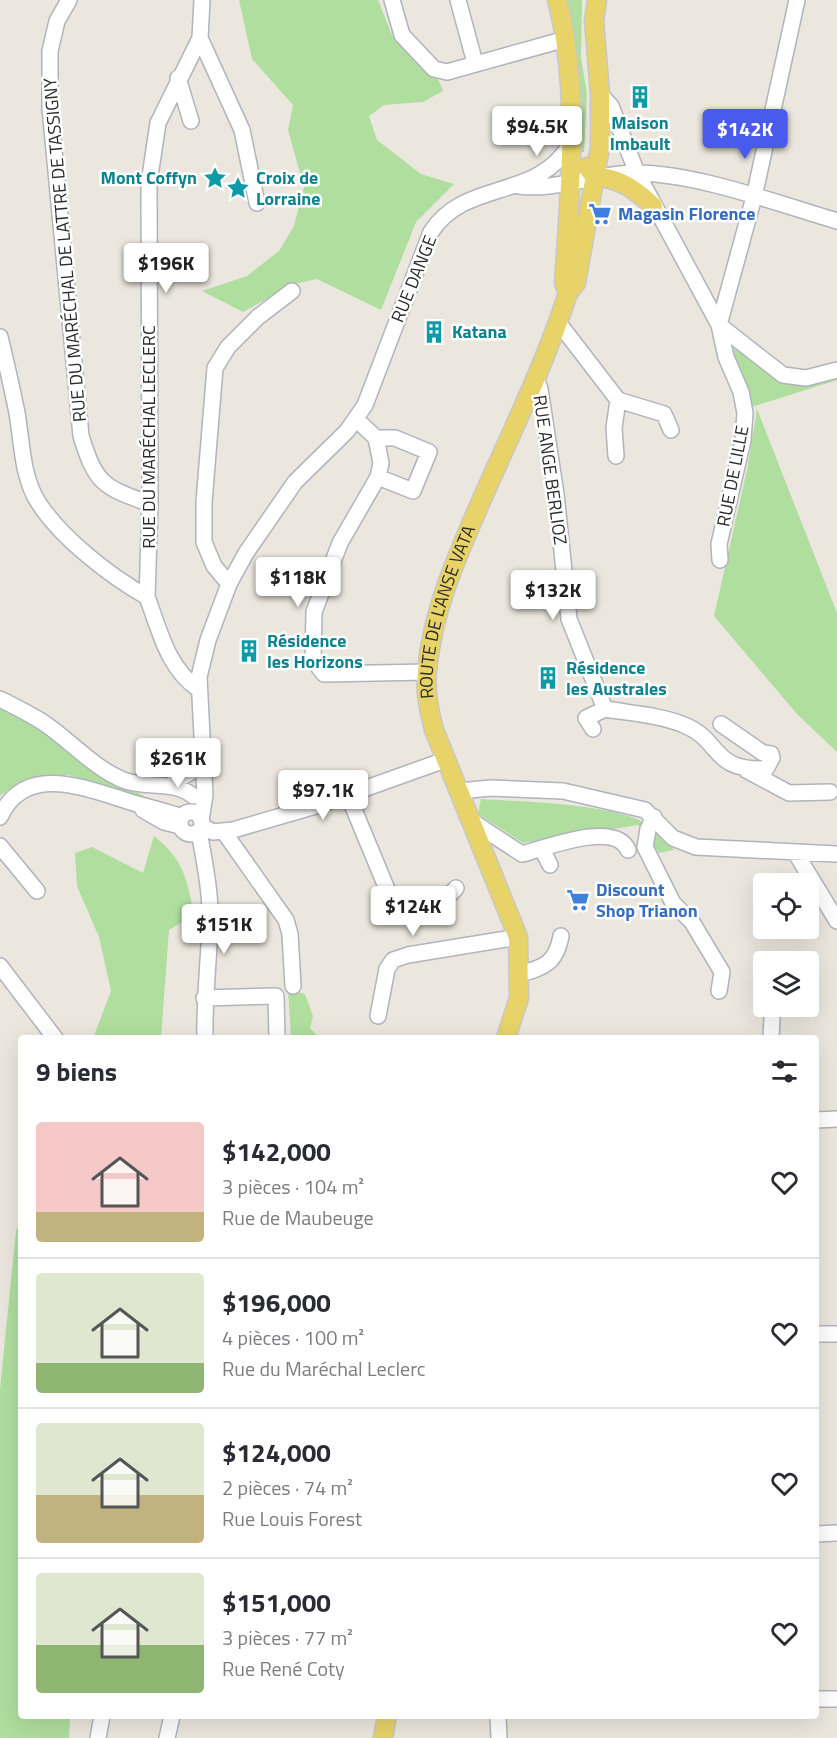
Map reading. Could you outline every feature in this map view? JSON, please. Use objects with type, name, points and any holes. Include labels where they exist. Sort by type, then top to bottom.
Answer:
[{"type":"main road","name":"ROUTE DE L'ANSE VATA","points":[[557,0],[566,39],[571,143],[564,283],[568,293]]},
{"type":"main road","points":[[570,181],[589,169],[600,147],[600,94],[594,21],[597,0]]},
{"type":"main road","points":[[589,169],[592,83],[597,70]]},
{"type":"main road","points":[[567,71],[574,83],[578,153],[589,169],[626,184],[653,206]]},
{"type":"main road","name":"ROUTE DE L'ANSE VATA","points":[[507,1035],[519,998],[518,937],[473,822],[445,760],[427,700],[427,672],[437,618],[453,566],[536,378],[568,293],[576,283],[589,169]]},
{"type":"main road","points":[[570,181],[578,183],[582,189],[586,210]]},
{"type":"main road","points":[[383,1738],[386,1719]]},
{"type":"street","name":"RUE DU MARÉCHAL DE LATTRE DE TASSIGNY","points":[[69,0],[57,21],[50,51],[50,108],[70,294],[81,436],[91,467],[109,489],[150,504]]},
{"type":"street","name":"RUE DU MARÉCHAL LECLERC","points":[[147,597],[150,504],[149,183],[158,123],[178,78],[201,38],[202,0]]},
{"type":"street","points":[[392,0],[402,35],[434,69],[447,72],[566,39]]},
{"type":"street","points":[[458,0],[475,63]]},
{"type":"street","points":[[719,325],[754,197],[797,0]]},
{"type":"street","points":[[201,38],[242,130],[257,203]]},
{"type":"street","points":[[178,78],[191,121]]},
{"type":"street","points":[[600,94],[611,106],[637,173],[653,206],[719,325],[783,375],[806,378],[837,370]]},
{"type":"street","name":"RUE DANGE","points":[[357,420],[431,232],[439,220],[473,198],[519,186],[555,165],[571,143]]},
{"type":"street","points":[[589,169],[673,176],[837,221]]},
{"type":"street","points":[[653,206],[652,199],[659,187],[673,176]]},
{"type":"street","name":"RUE DANGE","points":[[519,186],[534,188],[570,181]]},
{"type":"street","points":[[229,584],[214,566],[204,542],[204,502],[215,368],[228,347],[292,291]]},
{"type":"street","points":[[558,322],[618,400],[664,414],[671,430]]},
{"type":"street","name":"RUE DE LILLE","points":[[719,325],[726,357],[741,392],[745,413],[738,473],[719,544],[720,560]]},
{"type":"street","points":[[0,337],[25,467],[37,501],[66,536],[126,586],[147,597],[171,661],[184,679],[198,688]]},
{"type":"street","name":"RUE ANGE BERLIOZ","points":[[536,378],[540,389],[556,494],[569,619],[605,709]]},
{"type":"street","points":[[616,456],[614,428],[618,400]]},
{"type":"street","points":[[207,869],[196,858],[191,824],[200,786],[203,758],[198,688],[202,661],[229,584],[246,553],[295,482],[357,420],[376,438],[381,463],[378,477],[340,543],[314,612],[313,660],[324,674],[427,672]]},
{"type":"street","points":[[376,438],[395,438],[429,452],[413,491],[378,477]]},
{"type":"street","points":[[0,699],[41,721],[106,771],[134,783],[179,788],[200,786]]},
{"type":"street","points":[[592,729],[586,718],[605,709],[682,724],[699,732],[722,760],[746,770],[789,794],[830,792]]},
{"type":"street","points":[[722,724],[763,753],[771,753],[772,758],[766,769],[746,770]]},
{"type":"street","points":[[156,786],[174,782],[191,772],[203,758]]},
{"type":"street","points":[[0,818],[8,800],[15,793],[35,785],[68,784],[86,786],[208,830],[222,832],[348,795],[445,760]]},
{"type":"street","points":[[174,782],[200,786]]},
{"type":"street","points":[[459,792],[491,788],[562,791],[633,805],[654,817],[673,838],[696,847],[837,854]]},
{"type":"street","points":[[348,795],[394,906],[431,901],[451,895],[456,888]]},
{"type":"street","points":[[654,817],[648,829],[645,847],[673,903],[692,922],[722,972],[719,991]]},
{"type":"street","points":[[473,822],[522,854],[591,837],[611,836],[621,840],[628,850]]},
{"type":"street","points":[[205,1035],[204,998],[210,921],[207,869],[213,841],[222,832]]},
{"type":"street","points":[[222,832],[286,920],[290,934],[293,986]]},
{"type":"street","points":[[0,846],[38,891]]},
{"type":"street","points":[[542,849],[550,865]]},
{"type":"street","points":[[795,852],[835,915]]},
{"type":"street","points":[[520,974],[550,962],[556,956],[561,936]]},
{"type":"street","points":[[378,1016],[387,969],[393,960],[408,955],[518,937]]},
{"type":"street","points":[[0,966],[53,1035]]},
{"type":"street","points":[[204,998],[276,996],[277,1035]]},
{"type":"street","points":[[771,1035],[772,1018]]},
{"type":"street","points":[[819,1120],[837,1119]]},
{"type":"street","points":[[819,1334],[837,1334]]},
{"type":"street","points":[[819,1533],[837,1533]]},
{"type":"street","points":[[819,1699],[837,1699]]},
{"type":"street","points":[[98,1738],[101,1719]]},
{"type":"street","points":[[167,1738],[171,1719]]},
{"type":"street","points":[[498,1719],[499,1738]]},
{"type":"green space","points":[[239,0],[378,0],[392,35],[439,81],[443,91],[423,102],[384,105],[369,116],[377,140],[421,174],[454,184],[416,222],[381,310],[317,279],[294,284],[243,312],[202,291],[247,276],[279,251],[294,226],[304,187],[288,130],[293,105],[252,59]]},
{"type":"green space","points":[[564,0],[582,0],[581,58],[587,94],[584,152],[580,152],[580,98]]},
{"type":"green space","points":[[735,347],[781,381],[803,384],[837,376],[837,380],[752,407],[746,386],[732,356]]},
{"type":"green space","points":[[757,409],[837,613],[837,752],[797,714],[714,616],[747,470]]},
{"type":"green space","points":[[0,708],[23,718],[140,794],[160,804],[69,775],[19,782],[0,796]]},
{"type":"green space","points":[[481,799],[572,805],[620,814],[640,820],[655,829],[674,850],[659,853],[638,825],[523,843],[478,814]]},
{"type":"green space","points":[[154,836],[172,853],[183,871],[194,915],[169,930],[161,1035],[94,1035],[111,991],[99,937],[77,886],[75,853],[92,847],[143,873]]},
{"type":"green space","points":[[288,989],[305,994],[313,1016],[310,1028],[317,1035],[291,1035]]},
{"type":"green space","points":[[18,1226],[18,1719],[70,1719],[69,1738],[0,1738],[0,1389]]},
{"type":"place","name":"Maison Imbault","points":[[640,97]]},
{"type":"place","name":"Mont Coffyn","points":[[215,178]]},
{"type":"place","name":"Croix de Lorraine","points":[[238,188]]},
{"type":"place","name":"Magasin Florence","points":[[600,214]]},
{"type":"place","name":"Katana","points":[[434,332]]},
{"type":"place","name":"Résidence les Horizons","points":[[249,651]]},
{"type":"place","name":"Résidence les Australes","points":[[548,678]]},
{"type":"place","name":"Discount Shop Trianon","points":[[578,900]]}]
